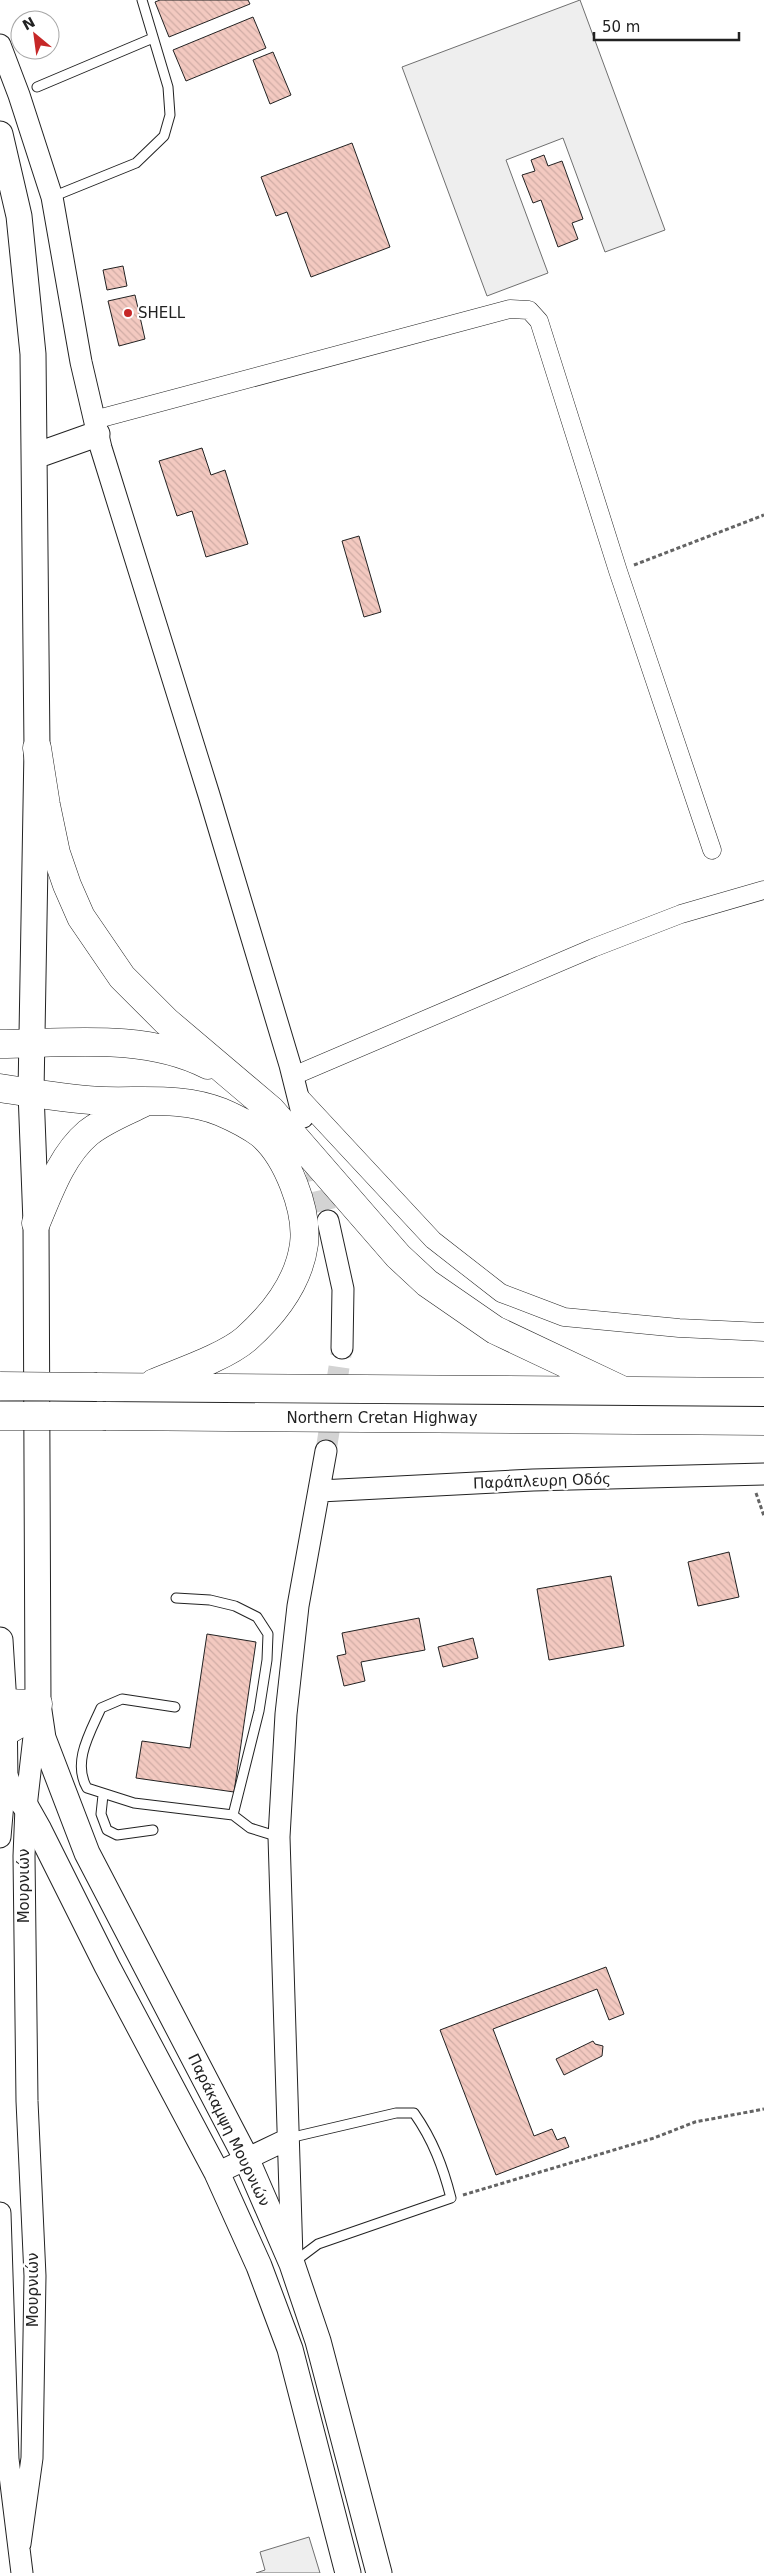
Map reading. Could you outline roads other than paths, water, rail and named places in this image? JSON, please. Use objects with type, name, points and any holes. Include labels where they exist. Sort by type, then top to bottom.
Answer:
[{"type":"highway","points":[[37,748],[56,853],[80,917],[122,977],[166,1021],[271,1110],[398,1256],[427,1283],[495,1330],[624,1391]]},
{"type":"highway","points":[[0,1044],[123,1043],[193,1058],[234,1078]]},
{"type":"highway","points":[[0,1088],[104,1101],[149,1100],[184,1102],[220,1111],[247,1124],[262,1136],[292,1180],[302,1211],[304,1244],[296,1271],[285,1295],[271,1315],[244,1340],[209,1359],[146,1387]]},
{"type":"highway","points":[[36,1223],[58,1173],[75,1148],[89,1132],[149,1100]]},
{"type":"highway","name":"Northern Cretan Highway","points":[[0,1386],[764,1392]]},
{"type":"highway","name":"Northern Cretan Highway","points":[[0,1416],[764,1421]]},
{"type":"highway","points":[[2,1704],[38,1704]]},
{"type":"highway","points":[[2,1733],[22,1722],[38,1704]]},
{"type":"main road","name":"Παράκαμψη Μουρνιών","points":[[0,134],[19,216],[33,354],[37,748],[31,1092],[36,1223],[38,1704],[43,1738],[87,1853],[246,2158],[292,2264],[318,2340],[379,2573]]},
{"type":"main road","points":[[35,456],[95,427]]},
{"type":"main road","name":"Μουρνιών","points":[[0,1640],[3,1778]]},
{"type":"main road","name":"Παράκαμψη Μουρνιών","points":[[3,1778],[26,1807],[217,2173],[259,2266],[290,2349],[348,2573]]},
{"type":"street","points":[[0,45],[19,94],[52,197],[81,362],[95,427],[293,1076],[303,1118]]},
{"type":"street","points":[[95,427],[510,310],[529,310],[539,321],[618,571],[712,850]]},
{"type":"street","points":[[293,1076],[593,948],[681,914],[764,890]]},
{"type":"street","points":[[299,1096],[433,1240],[501,1293],[564,1317],[679,1328],[764,1332]]},
{"type":"street","points":[[328,1220],[343,1289],[342,1348]]},
{"type":"street","points":[[292,2264],[279,1837],[286,1714],[298,1606],[326,1451]]},
{"type":"street","name":"Παράπλευρη Οδός","points":[[320,1491],[533,1480],[764,1474]]},
{"type":"street","name":"Μουρνιών","points":[[20,2544],[32,2458],[35,2276],[26,2082],[24,1856],[26,1807],[38,1704]]},
{"type":"street","name":"Μουρνιών","points":[[0,1837],[3,1778]]},
{"type":"street","points":[[217,2173],[288,2139]]},
{"type":"street","name":"Μουρνιών","points":[[0,2213],[8,2459],[20,2544]]},
{"type":"street","points":[[0,2536],[20,2544],[22,2573]]},
{"type":"lane","points":[[52,197],[136,163],[164,136],[170,115],[168,87],[142,0]]},
{"type":"lane","points":[[37,88],[153,38]]},
{"type":"lane","points":[[176,1598],[210,1600],[235,1606],[257,1617],[268,1634],[267,1660],[259,1711],[233,1815]]},
{"type":"lane","points":[[176,1708],[122,1699],[101,1708],[81,1760],[82,1780],[87,1788],[103,1795],[134,1803],[233,1815],[250,1828],[279,1837]]},
{"type":"lane","points":[[103,1795],[101,1814],[107,1830],[118,1835],[153,1830]]},
{"type":"lane","points":[[288,2139],[396,2113],[414,2113],[428,2133],[442,2165],[451,2198],[318,2244],[292,2264]]},
{"type":"tunnel","points":[[313,1159],[328,1221]]},
{"type":"tunnel","points":[[326,1451],[342,1348]]},
{"type":"place","name":"SHELL","points":[[128,313]]}]
